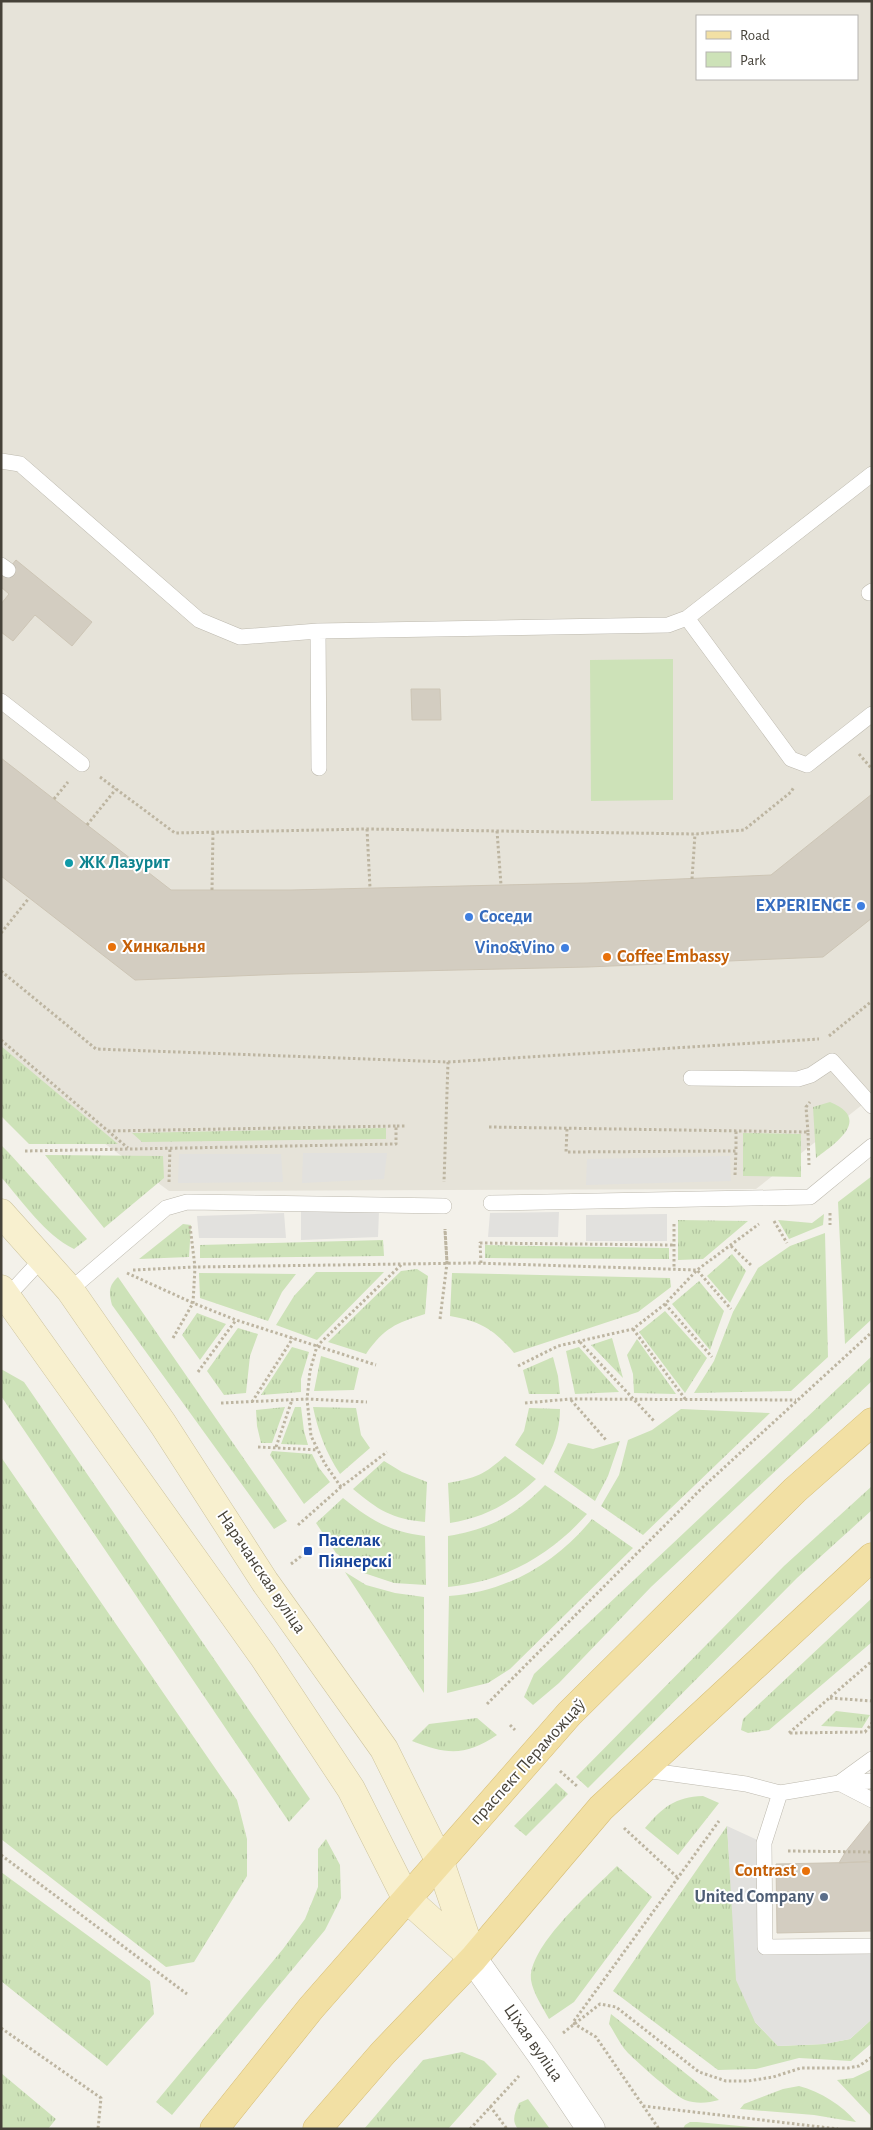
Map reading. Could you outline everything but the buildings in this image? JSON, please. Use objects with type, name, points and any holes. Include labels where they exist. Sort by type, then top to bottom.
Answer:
[{"type":"main road","name":"Нарачанская вуліца","points":[[1,1213],[70,1290],[162,1424],[265,1582],[384,1749],[440,1862],[473,1959]]},
{"type":"main road","points":[[4,1296],[263,1656],[351,1789],[406,1898],[473,1959]]},
{"type":"main road","name":"праспект Пераможцаў","points":[[214,2129],[311,2008],[536,1750],[600,1683],[795,1490],[872,1422]]},
{"type":"main road","points":[[317,2129],[383,2054],[473,1959],[601,1808],[872,1557]]},
{"type":"street","name":"Ціхая вуліца","points":[[473,1959],[542,2054],[591,2129]]},
{"type":"lane","points":[[1,461],[20,464],[199,620],[240,637],[318,631],[668,625],[688,618],[872,474]]},
{"type":"lane","points":[[688,618],[791,759],[807,765],[872,714]]},
{"type":"lane","points":[[318,631],[319,768]]},
{"type":"lane","points":[[1,701],[82,764]]},
{"type":"lane","points":[[691,1078],[798,1079],[811,1075],[832,1061],[872,1106]]},
{"type":"lane","points":[[491,1203],[810,1197],[872,1146]]},
{"type":"lane","points":[[70,1290],[166,1208],[187,1202],[444,1206]]},
{"type":"lane","points":[[4,1296],[42,1259]]},
{"type":"lane","points":[[839,1783],[872,1759]]},
{"type":"lane","points":[[644,1770],[746,1784],[780,1793],[839,1783],[872,1781]]},
{"type":"lane","points":[[839,1783],[872,1800]]},
{"type":"lane","points":[[780,1793],[764,1843],[765,1947],[872,1946]]},
{"type":"path","points":[[82,764],[175,833],[367,829],[695,834],[744,830],[791,792],[807,765]]},
{"type":"path","points":[[88,825],[116,789]]},
{"type":"path","points":[[367,829],[370,888]]},
{"type":"path","points":[[212,890],[213,831]]},
{"type":"path","points":[[497,831],[501,885]]},
{"type":"path","points":[[692,879],[695,834]]},
{"type":"path","points":[[1,933],[29,898]]},
{"type":"path","points":[[1,971],[96,1049],[448,1062],[826,1038],[872,1001]]},
{"type":"path","points":[[1,1040],[129,1148]]},
{"type":"path","points":[[444,1184],[448,1062]]},
{"type":"path","points":[[813,1098],[806,1107],[809,1168],[816,1163]]},
{"type":"path","points":[[26,1151],[396,1144],[396,1126]]},
{"type":"path","points":[[108,1131],[406,1126]]},
{"type":"path","points":[[488,1127],[808,1132]]},
{"type":"path","points":[[567,1129],[566,1152],[736,1151],[736,1130]]},
{"type":"path","points":[[810,1197],[810,1218],[830,1207],[830,1225]]},
{"type":"path","points":[[173,1338],[193,1303],[195,1267],[187,1202]]},
{"type":"path","points":[[770,1215],[787,1242]]},
{"type":"path","points":[[518,1366],[558,1346],[633,1329],[665,1304],[697,1270],[764,1220]]},
{"type":"path","points":[[481,1263],[480,1243],[674,1245]]},
{"type":"path","points":[[731,1246],[752,1266]]},
{"type":"path","points":[[440,1319],[447,1263]]},
{"type":"path","points":[[376,1365],[236,1320],[122,1271],[195,1267],[447,1263],[697,1270],[731,1310]]},
{"type":"path","points":[[341,1487],[324,1464],[311,1436],[307,1399],[310,1371],[317,1346],[402,1264]]},
{"type":"path","points":[[665,1304],[712,1357]]},
{"type":"path","points":[[198,1372],[236,1320]]},
{"type":"path","points":[[633,1329],[686,1401]]},
{"type":"path","points":[[487,1704],[697,1492],[872,1332]]},
{"type":"path","points":[[252,1402],[293,1338]]},
{"type":"path","points":[[580,1342],[655,1422]]},
{"type":"path","points":[[220,1403],[307,1399],[368,1402]]},
{"type":"path","points":[[525,1403],[570,1399],[796,1400]]},
{"type":"path","points":[[570,1399],[606,1440]]},
{"type":"path","points":[[276,1448],[292,1400]]},
{"type":"path","points":[[258,1447],[318,1450]]},
{"type":"path","points":[[298,1525],[341,1487],[387,1452]]},
{"type":"path","points":[[872,1661],[789,1733],[865,1732],[872,1724]]},
{"type":"path","points":[[830,1698],[872,1701]]},
{"type":"path","points":[[510,1726],[676,1877]]},
{"type":"path","points":[[573,2023],[718,1821]]},
{"type":"path","points":[[782,1851],[872,1852]]},
{"type":"path","points":[[1,1855],[187,1994]]},
{"type":"path","points":[[573,2023],[600,2004],[616,2007],[699,2072],[726,2081],[748,2081],[801,2068],[848,2068],[859,2066],[872,2057]]},
{"type":"path","points":[[573,2023],[596,2037],[659,2129]]},
{"type":"path","points":[[1,2028],[101,2098],[98,2129]]},
{"type":"path","points":[[470,2129],[516,2080]]},
{"type":"path","points":[[490,2106],[507,2129]]},
{"type":"path","points":[[643,2106],[838,2129]]},
{"type":"shaded area","points":[[1,1],[872,1],[872,1097],[756,1189],[169,1191],[1,1067]]},
{"type":"shaded area","points":[[303,1153],[387,1153],[384,1179],[302,1183]]},
{"type":"shaded area","points":[[179,1154],[281,1154],[283,1182],[178,1183]]},
{"type":"shaded area","points":[[730,1156],[731,1181],[586,1185],[587,1159]]},
{"type":"shaded area","points":[[301,1211],[379,1211],[378,1237],[301,1240]]},
{"type":"shaded area","points":[[559,1212],[558,1237],[488,1237],[490,1213]]},
{"type":"shaded area","points":[[284,1213],[286,1238],[199,1238],[197,1216]]},
{"type":"shaded area","points":[[667,1214],[667,1241],[586,1241],[586,1215]]},
{"type":"shaded area","points":[[727,1826],[764,1843],[765,1947],[872,1947],[872,2019],[850,2039],[824,2044],[778,2046],[755,2022],[736,1980]]},
{"type":"green space","points":[[673,659],[673,800],[591,801],[590,660]]},
{"type":"green space","points":[[1,1046],[118,1144],[29,1144],[1,1116]]},
{"type":"green space","points":[[830,1102],[842,1109],[848,1116],[849,1123],[846,1131],[840,1138],[816,1158],[813,1107]]},
{"type":"green space","points":[[386,1128],[386,1139],[142,1142],[132,1133]]},
{"type":"green space","points":[[743,1133],[801,1134],[801,1177],[743,1176]]},
{"type":"green space","points":[[1,1145],[87,1239],[74,1249],[53,1235],[34,1217],[1,1177]]},
{"type":"green space","points":[[45,1155],[163,1156],[164,1178],[104,1228]]},
{"type":"green space","points":[[872,1176],[872,1319],[845,1344],[838,1202]]},
{"type":"green space","points":[[824,1214],[823,1225],[789,1239],[778,1220],[812,1223]]},
{"type":"green space","points":[[678,1220],[748,1221],[703,1259],[678,1260]]},
{"type":"green space","points":[[183,1224],[191,1225],[189,1257],[139,1259]]},
{"type":"green space","points":[[825,1233],[828,1357],[791,1391],[694,1393],[714,1361],[733,1312],[758,1268],[790,1246]]},
{"type":"green space","points":[[383,1240],[384,1256],[200,1258],[200,1245]]},
{"type":"green space","points":[[485,1245],[669,1248],[669,1259],[485,1258]]},
{"type":"green space","points":[[732,1254],[746,1271],[730,1303],[707,1276]]},
{"type":"green space","points":[[417,1269],[428,1276],[425,1314],[406,1320],[385,1332],[366,1354],[328,1342],[401,1271]]},
{"type":"green space","points":[[316,1272],[384,1272],[317,1340],[276,1325],[294,1296]]},
{"type":"green space","points":[[199,1273],[296,1274],[282,1292],[268,1321],[200,1298]]},
{"type":"green space","points":[[452,1273],[670,1278],[671,1287],[638,1312],[514,1353],[500,1338],[486,1328],[470,1321],[450,1316]]},
{"type":"green space","points":[[118,1277],[287,1521],[274,1529],[112,1305],[110,1290],[112,1283]]},
{"type":"green space","points":[[699,1281],[724,1311],[710,1350],[672,1304]]},
{"type":"green space","points":[[665,1311],[707,1358],[685,1393],[639,1332]]},
{"type":"green space","points":[[197,1313],[226,1324],[200,1360],[182,1335]]},
{"type":"green space","points":[[238,1328],[258,1334],[250,1356],[246,1393],[224,1395],[207,1371]]},
{"type":"green space","points":[[612,1338],[623,1378],[591,1345]]},
{"type":"green space","points":[[637,1339],[676,1394],[634,1393],[633,1374],[627,1355]]},
{"type":"green space","points":[[292,1347],[309,1352],[301,1379],[301,1392],[261,1395]]},
{"type":"green space","points":[[579,1347],[619,1392],[575,1394],[566,1351]]},
{"type":"green space","points":[[321,1356],[359,1368],[354,1390],[314,1391]]},
{"type":"green space","points":[[872,1356],[872,1381],[651,1587],[559,1683],[533,1705],[524,1697],[534,1674]]},
{"type":"green space","points":[[553,1357],[560,1394],[529,1394],[523,1370]]},
{"type":"green space","points":[[1,1369],[24,1382],[310,1799],[289,1822],[1,1396]]},
{"type":"green space","points":[[285,1407],[272,1443],[261,1443],[256,1410]]},
{"type":"green space","points":[[295,1407],[301,1407],[308,1445],[281,1444]]},
{"type":"green space","points":[[313,1407],[356,1408],[361,1435],[370,1448],[340,1474],[323,1442]]},
{"type":"green space","points":[[529,1408],[560,1409],[556,1438],[543,1465],[515,1445],[524,1431]]},
{"type":"green space","points":[[681,1409],[770,1413],[643,1535],[601,1506],[619,1475],[628,1440],[652,1430]]},
{"type":"green space","points":[[620,1441],[608,1476],[595,1501],[554,1472],[568,1443],[593,1449]]},
{"type":"green space","points":[[272,1451],[312,1454],[319,1468],[330,1482],[304,1504],[270,1455]]},
{"type":"green space","points":[[505,1456],[536,1479],[527,1488],[496,1508],[462,1521],[450,1523],[448,1483],[479,1475]]},
{"type":"green space","points":[[1,1457],[237,1800],[247,1839],[247,1876],[194,1962],[166,1967],[1,1839]]},
{"type":"green space","points":[[384,1461],[402,1472],[427,1482],[425,1522],[394,1516],[370,1503],[353,1489]]},
{"type":"green space","points":[[545,1485],[587,1514],[557,1542],[524,1564],[488,1579],[448,1587],[448,1536],[490,1525],[524,1505]]},
{"type":"green space","points":[[872,1486],[872,1510],[797,1578],[588,1788],[576,1777],[784,1566]]},
{"type":"green space","points":[[343,1498],[381,1524],[425,1536],[426,1585],[394,1583],[364,1573],[336,1553],[316,1523]]},
{"type":"green space","points":[[592,1519],[633,1548],[510,1669],[488,1683],[447,1693],[449,1596],[491,1588],[529,1572],[563,1549]]},
{"type":"green space","points":[[345,1572],[366,1585],[395,1593],[424,1597],[424,1693]]},
{"type":"green space","points":[[872,1598],[872,1642],[769,1730],[748,1733],[741,1730],[743,1719]]},
{"type":"green space","points":[[836,1711],[870,1715],[862,1728],[821,1726]]},
{"type":"green space","points":[[477,1718],[497,1735],[476,1747],[466,1750],[446,1751],[412,1741],[429,1724]]},
{"type":"green space","points":[[556,1783],[568,1794],[526,1836],[514,1826]]},
{"type":"green space","points":[[703,1796],[719,1803],[678,1855],[645,1828],[670,1804],[685,1798]]},
{"type":"green space","points":[[727,1826],[732,1897],[755,2022],[778,2046],[824,2044],[850,2039],[872,2019],[872,2043],[851,2061],[799,2058],[756,2069],[718,2070],[613,1991]]},
{"type":"green space","points":[[326,1839],[340,1865],[341,1898],[325,1930],[172,2115],[156,2102],[283,1949],[305,1919],[318,1887],[318,1849]]},
{"type":"green space","points":[[617,1866],[652,1897],[574,2002],[549,2019],[532,1985],[533,1966],[540,1951],[564,1919]]},
{"type":"green space","points":[[1,1872],[150,1981],[154,2014],[107,2066],[1,1981]]},
{"type":"green space","points":[[611,2014],[719,2100],[702,2103],[685,2100],[665,2086],[622,2046],[609,2024]]},
{"type":"green space","points":[[462,2052],[484,2061],[497,2074],[448,2129],[364,2129],[423,2060]]},
{"type":"green space","points":[[872,2069],[872,2117],[837,2080],[853,2078]]},
{"type":"green space","points":[[1,2073],[56,2119],[48,2129],[1,2129]]},
{"type":"green space","points":[[799,2086],[830,2100],[856,2122],[814,2115],[740,2109],[744,2104],[783,2089]]},
{"type":"green space","points":[[528,2099],[550,2129],[518,2129],[514,2119],[515,2113],[519,2103]]},
{"type":"green space","points":[[690,2122],[697,2122],[772,2129],[683,2129]]},
{"type":"place","name":"ЖК Лазурит","points":[[69,863]]},
{"type":"place","name":"EXPERIENCE","points":[[861,906]]},
{"type":"place","name":"Соседи","points":[[469,917]]},
{"type":"place","name":"Хинкальня","points":[[112,947]]},
{"type":"place","name":"Vino&Vino","points":[[565,948]]},
{"type":"place","name":"Coffee Embassy","points":[[607,957]]},
{"type":"place","name":"Паселак Піянерскі","points":[[308,1551]]},
{"type":"place","name":"Contrast","points":[[806,1871]]},
{"type":"place","name":"United Company","points":[[824,1897]]}]
